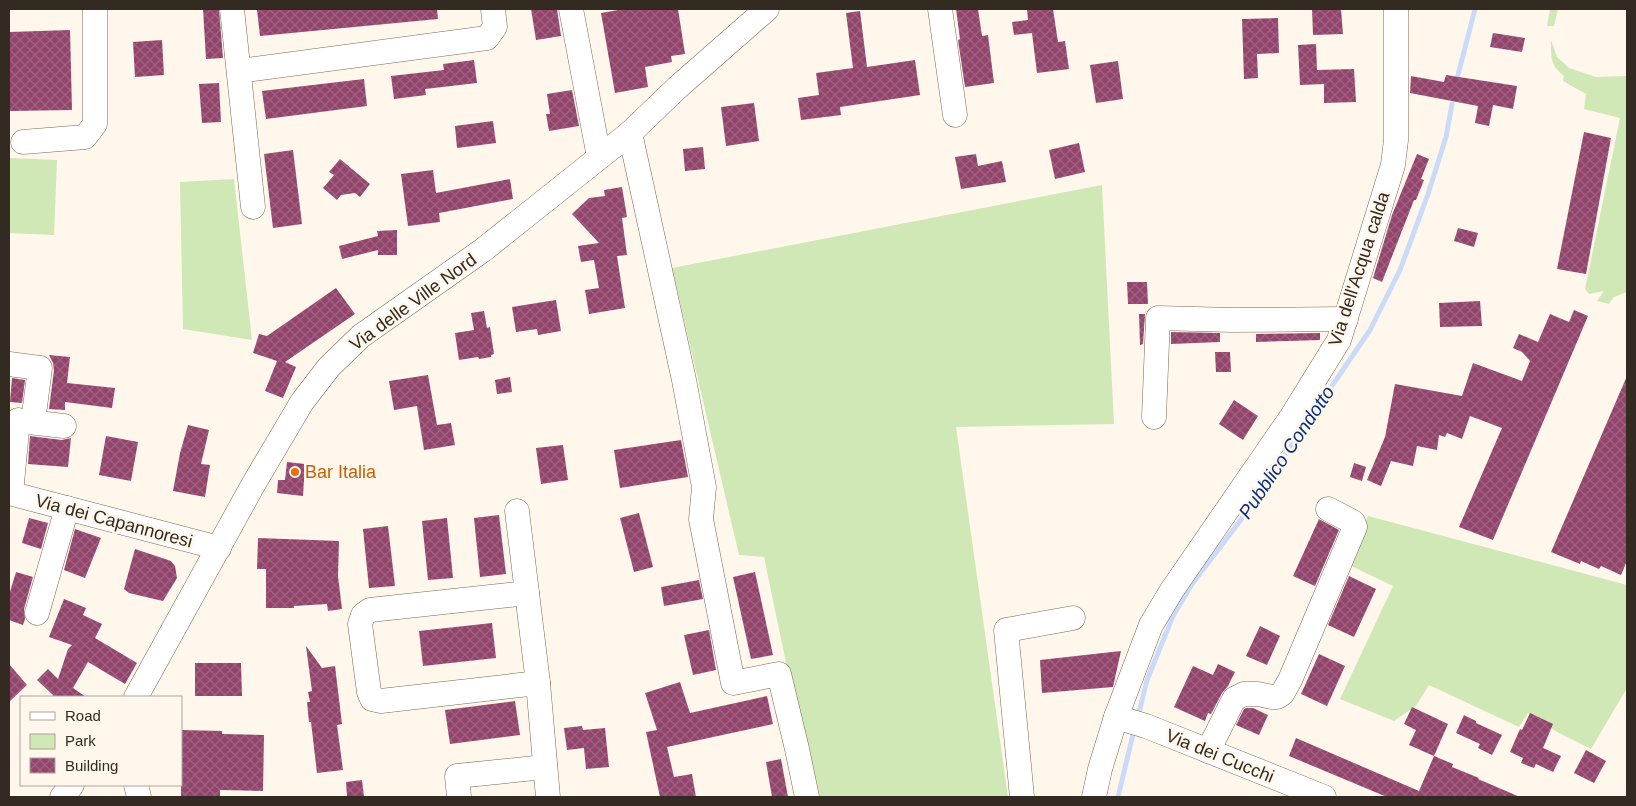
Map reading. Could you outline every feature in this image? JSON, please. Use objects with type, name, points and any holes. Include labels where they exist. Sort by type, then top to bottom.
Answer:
[{"type":"street","points":[[23,142],[85,137],[95,124],[95,9]]},
{"type":"street","points":[[232,9],[253,207]]},
{"type":"street","points":[[239,70],[487,38],[496,27],[493,9]]},
{"type":"street","points":[[571,9],[599,157]]},
{"type":"street","name":"Via delle Ville Nord","points":[[137,696],[253,485],[302,402],[329,367],[361,336],[483,250],[630,133],[678,87],[767,9]]},
{"type":"street","points":[[940,9],[954,115]]},
{"type":"street","name":"Via dell'Acqua calda","points":[[1102,796],[1100,769],[1116,717],[1151,625],[1172,590],[1292,416],[1339,340],[1393,165],[1396,140],[1396,9]]},
{"type":"street","points":[[630,133],[684,380],[704,487],[701,519],[733,683],[779,674],[807,797]]},
{"type":"street","points":[[1154,418],[1158,318],[1232,320],[1346,319]]},
{"type":"street","points":[[9,364],[40,368],[20,421],[10,493]]},
{"type":"street","points":[[20,421],[64,426]]},
{"type":"street","name":"Via dei Capannoresi","points":[[10,493],[219,548]]},
{"type":"street","points":[[37,613],[68,508]]},
{"type":"street","points":[[1208,751],[1234,699],[1244,694],[1277,697],[1282,694],[1290,680],[1355,527],[1353,522],[1328,509]]},
{"type":"street","points":[[517,511],[538,683],[548,797]]},
{"type":"street","points":[[527,594],[370,610],[363,615],[360,624],[368,692],[372,699],[381,701],[538,683]]},
{"type":"street","points":[[1022,797],[1006,630],[1073,618]]},
{"type":"street","name":"Via dei Cucchi","points":[[1116,717],[1146,726],[1324,797]]},
{"type":"street","points":[[459,797],[456,776],[545,767]]},
{"type":"street","points":[[62,797],[71,786]]},
{"type":"green space","points":[[1550,9],[1558,9],[1554,26],[1547,26]]},
{"type":"green space","points":[[1551,40],[1557,57],[1569,68],[1596,77],[1627,76],[1627,292],[1614,297],[1609,304],[1597,301],[1604,291],[1589,294],[1585,289],[1620,118],[1584,109],[1586,94],[1563,81],[1564,76],[1556,68],[1552,60]]},
{"type":"green space","points":[[9,158],[57,160],[54,235],[9,233]]},
{"type":"green space","points":[[234,179],[252,340],[183,329],[180,182]]},
{"type":"green space","points":[[1102,185],[1114,424],[956,427],[1008,797],[814,797],[764,557],[739,555],[672,268]]},
{"type":"green space","points":[[1368,516],[1627,585],[1627,688],[1591,749],[1557,732],[1528,713],[1519,727],[1429,685],[1416,706],[1394,721],[1340,699],[1393,586],[1345,563]]},
{"type":"building","points":[[203,9],[219,9],[223,58],[206,59]]},
{"type":"building","points":[[437,9],[438,19],[260,36],[257,10]]},
{"type":"building","points":[[531,9],[557,9],[561,36],[536,40]]},
{"type":"building","points":[[624,9],[678,9],[685,54],[671,56],[672,62],[645,67],[648,87],[615,93],[601,13]]},
{"type":"building","points":[[956,9],[978,9],[982,36],[988,35],[994,83],[965,87],[958,40],[960,39]]},
{"type":"building","points":[[1027,9],[1053,9],[1058,42],[1065,41],[1069,69],[1037,73],[1032,33],[1014,35],[1012,22],[1028,20]]},
{"type":"building","points":[[1312,9],[1341,9],[1343,34],[1313,35]]},
{"type":"building","points":[[860,11],[867,67],[915,60],[920,95],[840,107],[841,115],[801,120],[798,98],[819,95],[816,73],[853,68],[846,13]]},
{"type":"building","points":[[1278,18],[1279,53],[1257,54],[1258,78],[1244,79],[1242,19]]},
{"type":"building","points":[[70,30],[72,110],[9,111],[9,32]]},
{"type":"building","points":[[1493,33],[1525,38],[1522,52],[1490,47]]},
{"type":"building","points":[[162,40],[164,75],[135,77],[133,42]]},
{"type":"building","points":[[1316,44],[1317,70],[1354,69],[1356,102],[1324,103],[1324,84],[1300,85],[1298,45]]},
{"type":"building","points":[[474,60],[477,83],[425,89],[426,95],[394,99],[391,76],[444,70],[443,64]]},
{"type":"building","points":[[1118,61],[1123,99],[1096,103],[1090,65]]},
{"type":"building","points":[[1446,75],[1517,86],[1513,109],[1493,105],[1489,126],[1475,123],[1478,106],[1410,93],[1411,76],[1444,82]]},
{"type":"building","points":[[364,79],[367,106],[266,119],[262,91]]},
{"type":"building","points":[[219,83],[221,122],[202,123],[199,84]]},
{"type":"building","points":[[572,90],[579,126],[549,131],[546,114],[550,114],[547,94]]},
{"type":"building","points":[[754,103],[759,141],[726,146],[721,107]]},
{"type":"building","points":[[493,121],[496,143],[457,148],[455,126]]},
{"type":"building","points":[[1584,132],[1611,138],[1586,274],[1557,269]]},
{"type":"building","points":[[1079,143],[1085,172],[1055,179],[1049,150]]},
{"type":"building","points":[[703,147],[705,169],[685,171],[683,149]]},
{"type":"building","points":[[293,150],[302,224],[273,228],[264,154]]},
{"type":"building","points":[[976,154],[978,166],[1002,161],[1006,182],[961,189],[955,157]]},
{"type":"building","points":[[1417,154],[1429,159],[1421,179],[1424,180],[1416,200],[1414,200],[1382,282],[1373,278],[1392,215]]},
{"type":"building","points":[[340,159],[370,184],[360,197],[355,193],[341,195],[337,200],[323,188],[334,175],[329,172]]},
{"type":"building","points":[[433,170],[436,193],[510,179],[513,199],[439,213],[440,222],[408,226],[401,174]]},
{"type":"building","points":[[622,187],[627,217],[622,218],[627,255],[617,256],[625,308],[589,314],[585,290],[599,288],[594,260],[581,262],[578,246],[599,243],[572,214],[589,198],[605,196],[604,190]]},
{"type":"building","points":[[1458,228],[1478,233],[1474,247],[1454,241]]},
{"type":"building","points":[[397,230],[397,255],[378,255],[378,250],[342,259],[339,246],[378,236],[377,231]]},
{"type":"building","points":[[1127,282],[1147,282],[1148,304],[1128,304]]},
{"type":"building","points":[[336,288],[355,314],[285,362],[296,367],[283,398],[265,391],[277,361],[253,353],[259,334],[267,336]]},
{"type":"building","points":[[556,300],[561,331],[538,335],[537,329],[516,332],[512,307]]},
{"type":"building","points":[[1480,301],[1482,326],[1440,327],[1439,303]]},
{"type":"building","points":[[1574,310],[1588,316],[1493,540],[1459,527],[1502,428],[1470,416],[1462,439],[1447,433],[1445,437],[1439,435],[1437,450],[1417,446],[1413,466],[1391,461],[1381,486],[1367,480],[1385,437],[1395,384],[1462,396],[1473,363],[1522,381],[1530,361],[1522,352],[1513,348],[1519,334],[1538,342],[1550,314],[1569,322]]},
{"type":"building","points":[[484,311],[487,328],[490,327],[494,354],[491,357],[459,360],[455,333],[474,330],[471,313]]},
{"type":"building","points":[[1139,314],[1145,314],[1143,344],[1140,345]]},
{"type":"building","points":[[1171,332],[1220,333],[1220,342],[1171,344]]},
{"type":"building","points":[[1320,333],[1320,340],[1256,342],[1256,334]]},
{"type":"building","points":[[1215,352],[1230,352],[1231,372],[1216,372]]},
{"type":"building","points":[[49,355],[70,357],[67,383],[115,388],[112,408],[65,402],[65,410],[49,409],[54,370]]},
{"type":"building","points":[[428,375],[437,425],[451,423],[455,445],[424,450],[417,406],[394,410],[389,381]]},
{"type":"building","points":[[1627,376],[1627,561],[1621,575],[1601,566],[1599,569],[1581,561],[1580,564],[1551,552]]},
{"type":"building","points":[[510,377],[512,392],[497,394],[495,380]]},
{"type":"building","points":[[12,378],[25,380],[22,403],[10,402]]},
{"type":"building","points":[[1234,400],[1258,416],[1243,440],[1219,424]]},
{"type":"building","points":[[188,425],[209,430],[201,464],[210,465],[205,497],[173,491],[180,453]]},
{"type":"building","points":[[30,436],[62,440],[71,438],[68,467],[28,464]]},
{"type":"building","points":[[106,436],[138,442],[131,481],[99,475]]},
{"type":"building","points":[[681,440],[688,477],[620,488],[614,450]]},
{"type":"building","points":[[563,445],[568,480],[541,484],[536,448]]},
{"type":"building","name":"Bar Italia","points":[[287,462],[305,464],[303,496],[277,493],[278,480],[285,480]]},
{"type":"building","points":[[1354,463],[1366,467],[1362,481],[1350,477]]},
{"type":"building","points":[[639,513],[653,567],[634,572],[620,518]]},
{"type":"building","points":[[499,515],[506,574],[480,577],[474,518]]},
{"type":"building","points":[[29,518],[48,523],[41,549],[22,543]]},
{"type":"building","points":[[447,518],[453,578],[428,580],[422,521]]},
{"type":"building","points":[[1319,519],[1339,530],[1315,586],[1293,576]]},
{"type":"building","points":[[388,526],[395,586],[369,588],[363,529]]},
{"type":"building","points":[[75,529],[101,538],[85,578],[64,570]]},
{"type":"building","points":[[258,538],[339,541],[338,576],[342,609],[328,611],[327,604],[294,606],[294,608],[266,608],[266,569],[257,569]]},
{"type":"building","points":[[135,549],[171,561],[175,566],[177,578],[163,601],[129,593],[124,589]]},
{"type":"building","points":[[16,572],[33,577],[24,609],[25,619],[23,625],[9,620],[9,595]]},
{"type":"building","points":[[755,572],[773,655],[751,659],[733,577]]},
{"type":"building","points":[[1349,576],[1376,589],[1354,637],[1328,625]]},
{"type":"building","points":[[699,580],[703,599],[664,606],[661,587]]},
{"type":"building","points":[[64,599],[86,608],[83,615],[102,624],[95,638],[137,663],[125,684],[88,662],[73,688],[85,696],[53,696],[37,680],[48,669],[58,679],[68,649],[72,645],[49,637]]},
{"type":"building","points":[[492,623],[496,658],[423,666],[419,631]]},
{"type":"building","points":[[1260,626],[1280,636],[1267,665],[1246,656]]},
{"type":"building","points":[[709,630],[716,670],[693,675],[684,635]]},
{"type":"building","points":[[306,646],[322,668],[335,666],[342,724],[337,725],[343,770],[317,773],[307,702],[310,702],[308,692],[312,691]]},
{"type":"building","points":[[1121,651],[1113,687],[1042,693],[1040,660]]},
{"type":"building","points":[[1319,654],[1345,666],[1327,706],[1301,694]]},
{"type":"building","points":[[195,663],[241,663],[242,696],[195,696]]},
{"type":"building","points":[[9,664],[27,685],[9,702]]},
{"type":"building","points":[[1218,664],[1235,672],[1211,714],[1208,713],[1205,721],[1174,707],[1193,666],[1213,675]]},
{"type":"building","points":[[680,682],[690,713],[767,696],[773,724],[667,747],[674,777],[692,774],[696,797],[660,797],[646,732],[657,730],[645,693]]},
{"type":"building","points":[[515,701],[520,735],[450,744],[445,710]]},
{"type":"building","points":[[1412,707],[1448,724],[1434,756],[1409,745],[1416,730],[1404,724]]},
{"type":"building","points":[[1253,708],[1268,715],[1259,735],[1236,725],[1244,709]]},
{"type":"building","points":[[1530,713],[1553,724],[1543,748],[1561,756],[1553,772],[1536,764],[1534,768],[1521,763],[1523,758],[1510,752],[1520,729],[1522,730]]},
{"type":"building","points":[[1464,715],[1502,735],[1492,755],[1478,748],[1480,744],[1456,733]]},
{"type":"building","points":[[582,726],[583,730],[605,728],[609,767],[586,769],[584,748],[567,750],[564,728]]},
{"type":"building","points":[[182,730],[222,731],[222,734],[264,735],[263,791],[220,790],[220,797],[181,797]]},
{"type":"building","points":[[1296,738],[1419,791],[1434,756],[1453,764],[1452,767],[1520,797],[1387,797],[1289,756]]},
{"type":"building","points":[[1586,750],[1606,761],[1594,783],[1574,773]]},
{"type":"building","points":[[781,759],[788,797],[772,797],[766,762]]},
{"type":"building","points":[[362,780],[364,797],[347,797],[346,782]]},
{"type":"waterway","name":"Pubblico Condotto","points":[[1458,75],[1475,9]]},
{"type":"waterway","name":"Pubblico Condotto","points":[[1138,717],[1147,680],[1173,616],[1192,584],[1240,521],[1370,330],[1400,270],[1428,194],[1446,137],[1452,104]]},
{"type":"waterway","name":"Pubblico Condotto","points":[[1118,797],[1134,730]]},
{"type":"place","name":"Bar Italia","points":[[295,472]]}]
